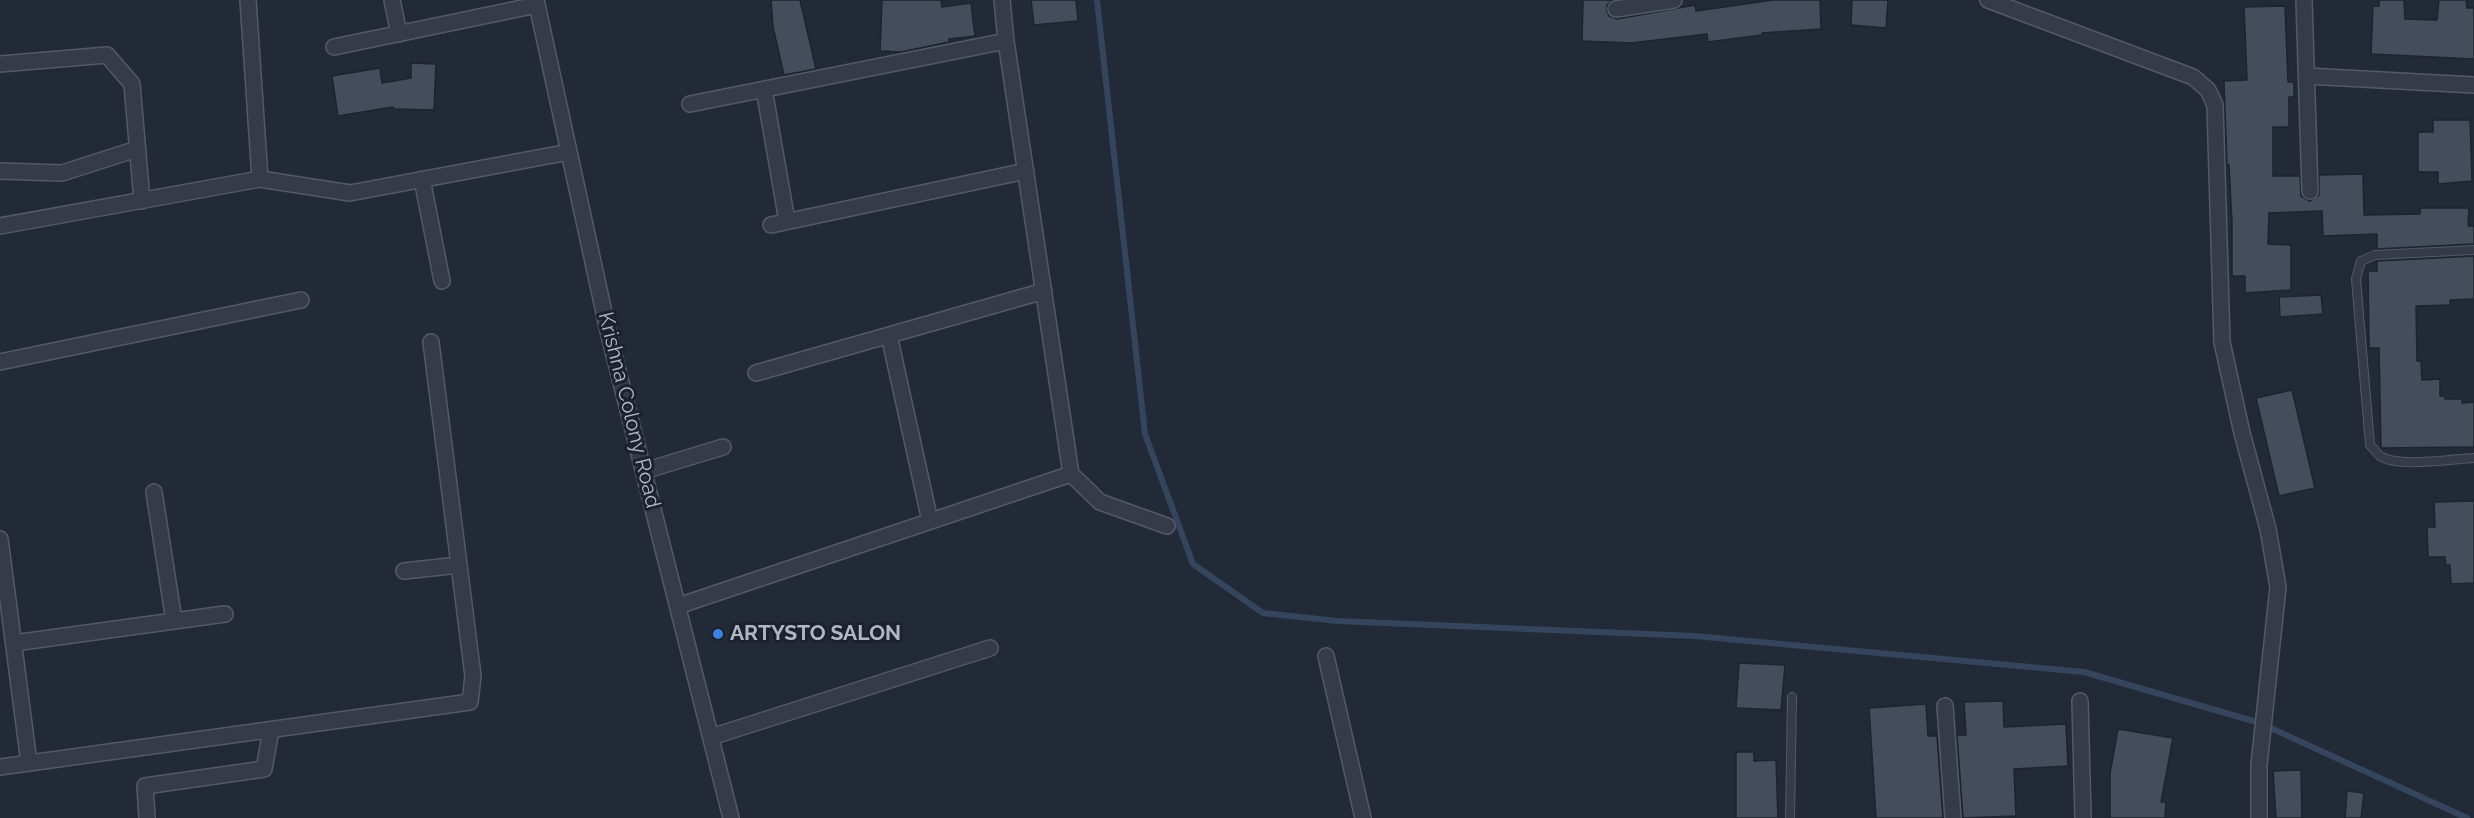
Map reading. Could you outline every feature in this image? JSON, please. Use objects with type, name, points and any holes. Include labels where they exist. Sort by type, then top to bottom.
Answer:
[{"type":"street","points":[[248,0],[260,179]]},
{"type":"street","points":[[392,0],[399,34]]},
{"type":"street","points":[[1002,0],[1006,40],[1071,474],[1100,502],[1167,526]]},
{"type":"street","points":[[1616,9],[1668,0]]},
{"type":"street","points":[[1988,0],[2193,77],[2208,90],[2214,105],[2222,342],[2242,433],[2268,529],[2278,587],[2259,765],[2259,818]]},
{"type":"street","points":[[2304,0],[2310,191]]},
{"type":"street","points":[[334,47],[536,3]]},
{"type":"street","name":"Krishna Colony Road","points":[[536,3],[608,332],[731,818]]},
{"type":"street","points":[[690,104],[1006,40]]},
{"type":"street","points":[[0,64],[107,55],[132,84],[141,201]]},
{"type":"street","points":[[2307,76],[2474,85]]},
{"type":"street","points":[[764,89],[787,221]]},
{"type":"street","points":[[0,171],[62,173],[138,149]]},
{"type":"street","points":[[0,226],[260,179],[350,193],[569,152]]},
{"type":"street","points":[[771,225],[1026,171]]},
{"type":"street","points":[[422,179],[442,280]]},
{"type":"street","points":[[756,373],[1044,291]]},
{"type":"street","points":[[0,362],[300,300]]},
{"type":"street","points":[[889,335],[930,521]]},
{"type":"street","points":[[0,767],[470,702],[473,676],[431,342]]},
{"type":"street","points":[[644,471],[723,447]]},
{"type":"street","points":[[678,606],[1071,474]]},
{"type":"street","points":[[154,492],[174,621]]},
{"type":"street","points":[[0,539],[29,763]]},
{"type":"street","points":[[404,571],[459,565]]},
{"type":"street","points":[[14,643],[225,614]]},
{"type":"street","points":[[711,737],[990,648]]},
{"type":"street","points":[[1326,656],[1363,818]]},
{"type":"street","points":[[2080,700],[2083,818]]},
{"type":"street","points":[[1945,706],[1953,818]]},
{"type":"street","points":[[147,818],[145,786],[264,769],[271,730]]},
{"type":"lane","points":[[2474,250],[2375,255],[2361,261],[2356,279],[2370,445],[2380,456],[2390,460],[2474,458]]},
{"type":"lane","points":[[1790,818],[1792,697]]},
{"type":"building","points":[[771,0],[800,0],[816,69],[784,75],[773,27]]},
{"type":"building","points":[[882,0],[941,0],[942,7],[971,3],[975,36],[949,39],[949,42],[901,52],[880,51]]},
{"type":"building","points":[[1031,0],[1076,0],[1078,21],[1034,25]]},
{"type":"building","points":[[1583,0],[1613,0],[1607,5],[1607,11],[1609,16],[1617,19],[1695,5],[1696,11],[1773,0],[1820,0],[1821,29],[1762,33],[1762,35],[1708,42],[1707,34],[1631,43],[1582,41]]},
{"type":"building","points":[[1852,0],[1888,0],[1886,28],[1851,25]]},
{"type":"building","points":[[2379,0],[2404,0],[2405,19],[2437,20],[2439,0],[2466,0],[2467,8],[2474,8],[2474,59],[2371,54],[2373,6],[2379,6]]},
{"type":"building","points":[[2285,6],[2288,82],[2294,82],[2294,97],[2289,97],[2289,127],[2273,127],[2273,176],[2300,176],[2301,196],[2310,201],[2319,195],[2319,175],[2363,174],[2364,215],[2420,214],[2420,208],[2469,208],[2468,226],[2474,226],[2474,244],[2377,249],[2377,234],[2323,236],[2322,211],[2269,213],[2268,244],[2291,245],[2291,290],[2245,293],[2245,276],[2232,276],[2232,222],[2224,81],[2247,80],[2244,7]]},
{"type":"building","points":[[411,63],[436,64],[434,110],[394,109],[393,107],[338,116],[332,76],[380,68],[382,83],[411,78]]},
{"type":"building","points":[[2433,120],[2470,120],[2472,181],[2438,184],[2438,172],[2418,172],[2418,132],[2433,132]]},
{"type":"building","points":[[2474,256],[2474,299],[2450,300],[2450,305],[2416,306],[2417,361],[2421,361],[2422,380],[2440,379],[2440,396],[2445,396],[2445,399],[2462,399],[2462,403],[2474,402],[2474,447],[2381,448],[2379,348],[2369,348],[2368,271],[2377,271],[2377,261]]},
{"type":"building","points":[[2321,295],[2323,314],[2280,317],[2279,297]]},
{"type":"building","points":[[2292,390],[2315,488],[2279,496],[2256,398]]},
{"type":"building","points":[[2474,501],[2474,583],[2451,584],[2450,565],[2446,565],[2445,557],[2428,557],[2427,527],[2435,527],[2434,502]]},
{"type":"building","points":[[1739,663],[1785,665],[1781,710],[1736,708]]},
{"type":"building","points":[[2003,701],[2004,727],[2066,724],[2068,766],[2014,769],[2016,816],[1963,818],[1957,735],[1966,735],[1964,702]]},
{"type":"building","points":[[1926,704],[1928,736],[1937,736],[1943,818],[1876,818],[1869,708]]},
{"type":"building","points":[[2118,729],[2173,738],[2161,802],[2166,802],[2165,818],[2110,818],[2110,773]]},
{"type":"building","points":[[1736,752],[1754,752],[1754,761],[1776,760],[1778,818],[1736,818]]},
{"type":"building","points":[[2301,770],[2302,818],[2276,818],[2273,771]]},
{"type":"building","points":[[2347,791],[2364,793],[2361,818],[2345,818]]},
{"type":"waterway","points":[[1097,0],[1145,434],[1193,564],[1263,613],[1337,621],[1695,636],[2084,672],[2260,723],[2467,818]]},
{"type":"place","name":"ARTYSTO SALON","points":[[718,634]]}]
